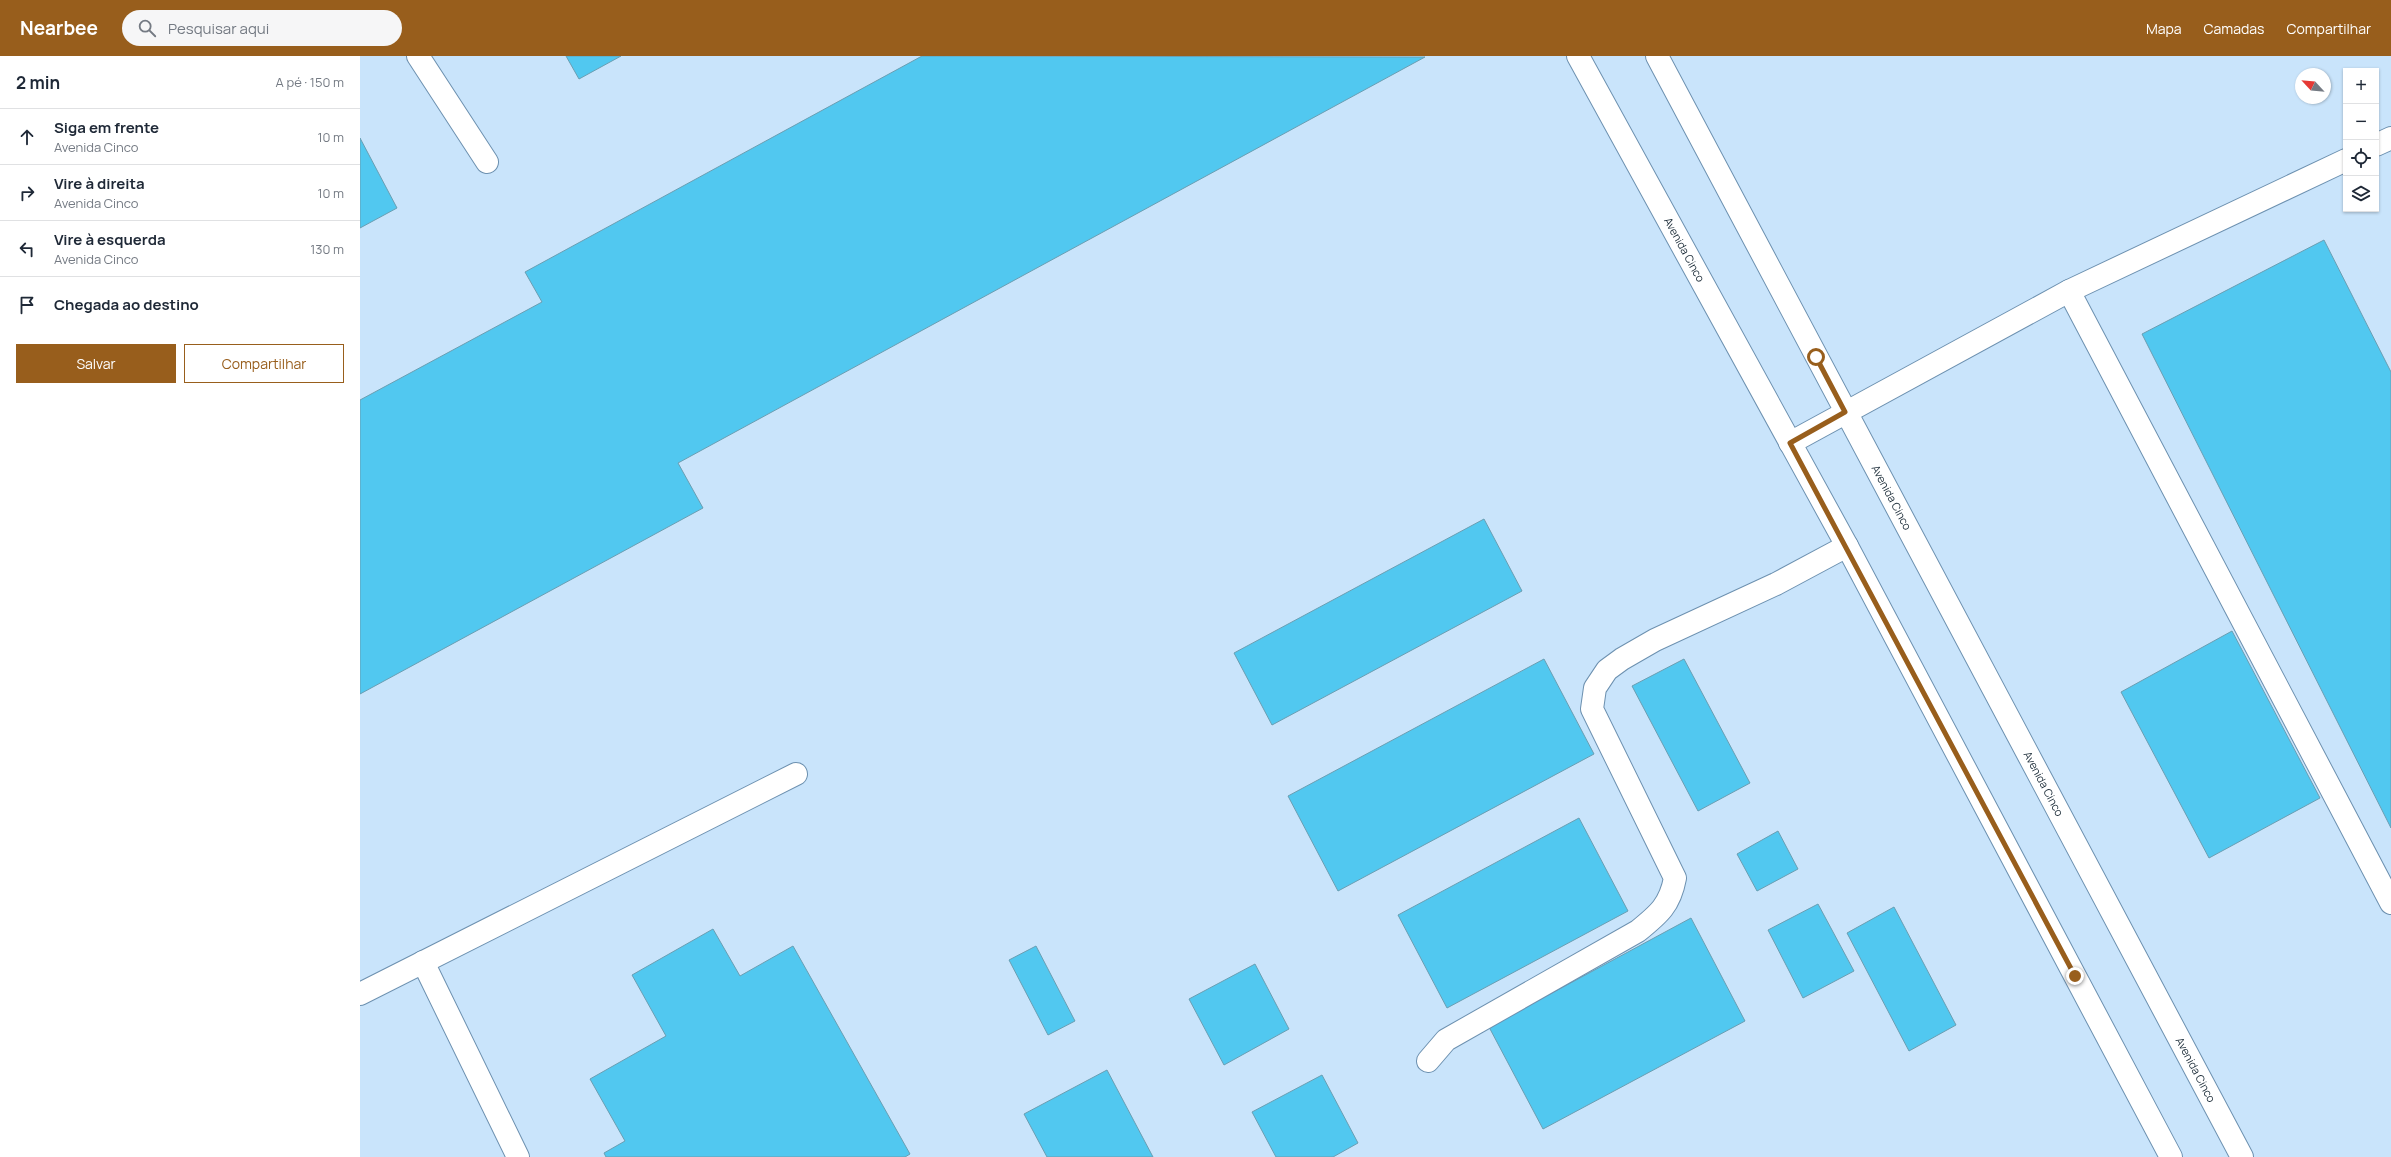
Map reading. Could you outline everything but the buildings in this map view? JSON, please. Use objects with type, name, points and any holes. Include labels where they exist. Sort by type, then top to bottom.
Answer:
[{"type":"street","points":[[418,56],[487,162]]},
{"type":"street","name":"Avenida Cinco","points":[[1578,56],[1847,546],[2171,1157]]},
{"type":"street","name":"Avenida Cinco","points":[[1657,56],[2242,1157]]},
{"type":"street","points":[[2379,144],[2391,138]]},
{"type":"street","points":[[1790,443],[2068,291],[2343,161]]},
{"type":"street","points":[[2068,291],[2391,903]]},
{"type":"street","points":[[1428,1061],[1446,1040],[1638,931],[1662,912],[1672,891],[1675,878],[1592,708],[1595,688],[1607,670],[1656,640],[1776,584],[1847,546]]},
{"type":"street","points":[[360,994],[796,774]]},
{"type":"street","points":[[423,962],[518,1157]]},
{"type":"shaded area","points":[[360,56],[2391,56],[2391,1157],[360,1157]]},
{"type":"route","points":[[1816,357],[1845,412],[1790,443],[1847,546],[2075,976]]}]
